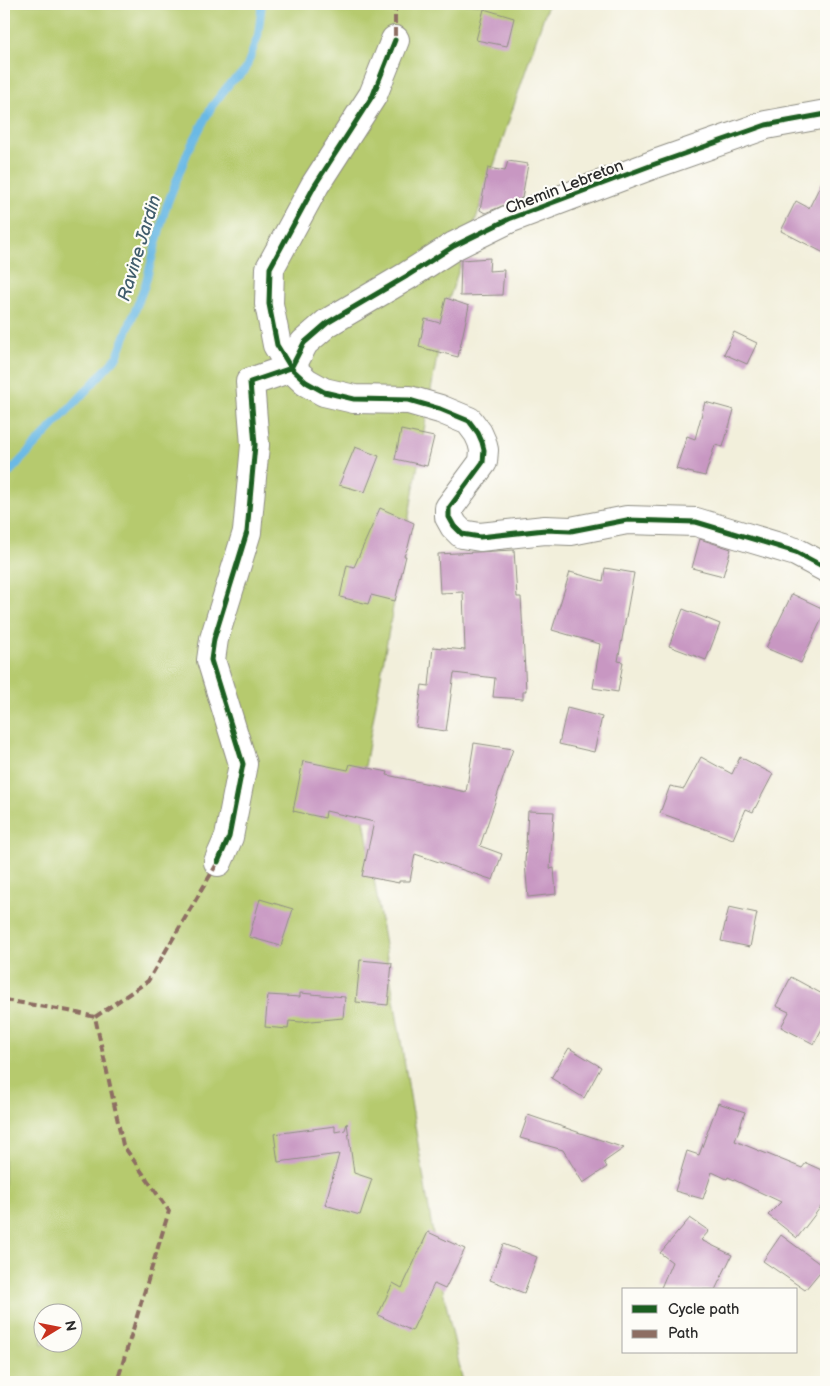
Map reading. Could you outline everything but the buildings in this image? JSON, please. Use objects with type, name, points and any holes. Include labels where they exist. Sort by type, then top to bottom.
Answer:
[{"type":"street","points":[[395,40],[373,96],[315,185],[270,268],[269,304],[277,345],[291,368],[306,382],[324,392],[354,399],[409,400],[440,409],[469,421],[478,433],[484,450],[483,462],[449,508],[449,517],[462,534],[480,537],[545,530],[571,531],[626,520],[696,522],[796,552],[826,568]]},
{"type":"street","name":"Chemin Lebreton","points":[[291,368],[304,343],[327,324],[454,246],[509,220],[654,164],[766,125],[826,114]]},
{"type":"street","points":[[218,862],[229,836],[244,764],[211,660],[214,639],[247,532],[254,445],[250,382],[291,368]]},
{"type":"green space","points":[[4,4],[548,4],[445,311],[360,795],[440,1276],[463,1382],[4,1382]]},
{"type":"waterway","name":"Ravine Jardin","points":[[4,478],[117,357],[145,285],[166,207],[188,151],[212,106],[230,83],[245,71],[258,36],[262,4]]},
{"type":"marked path","points":[[395,4],[395,40]]},
{"type":"marked path","points":[[95,1017],[148,981],[218,862]]},
{"type":"marked path","points":[[4,1000],[95,1017],[123,1145],[169,1211],[117,1382]]},
{"type":"cycle path","points":[[395,40],[373,95],[315,185],[270,268],[269,304],[277,345],[291,368],[306,382],[324,392],[354,399],[409,400],[440,409],[469,421],[478,433],[484,450],[483,462],[449,508],[449,517],[462,534],[480,537],[545,530],[571,531],[627,520],[696,522],[796,552],[826,568]]},
{"type":"cycle path","points":[[218,862],[229,837],[243,764],[211,660],[214,639],[247,532],[255,445],[250,382],[291,368],[304,343],[327,323],[454,246],[509,219],[655,164],[766,125],[826,114]]}]
